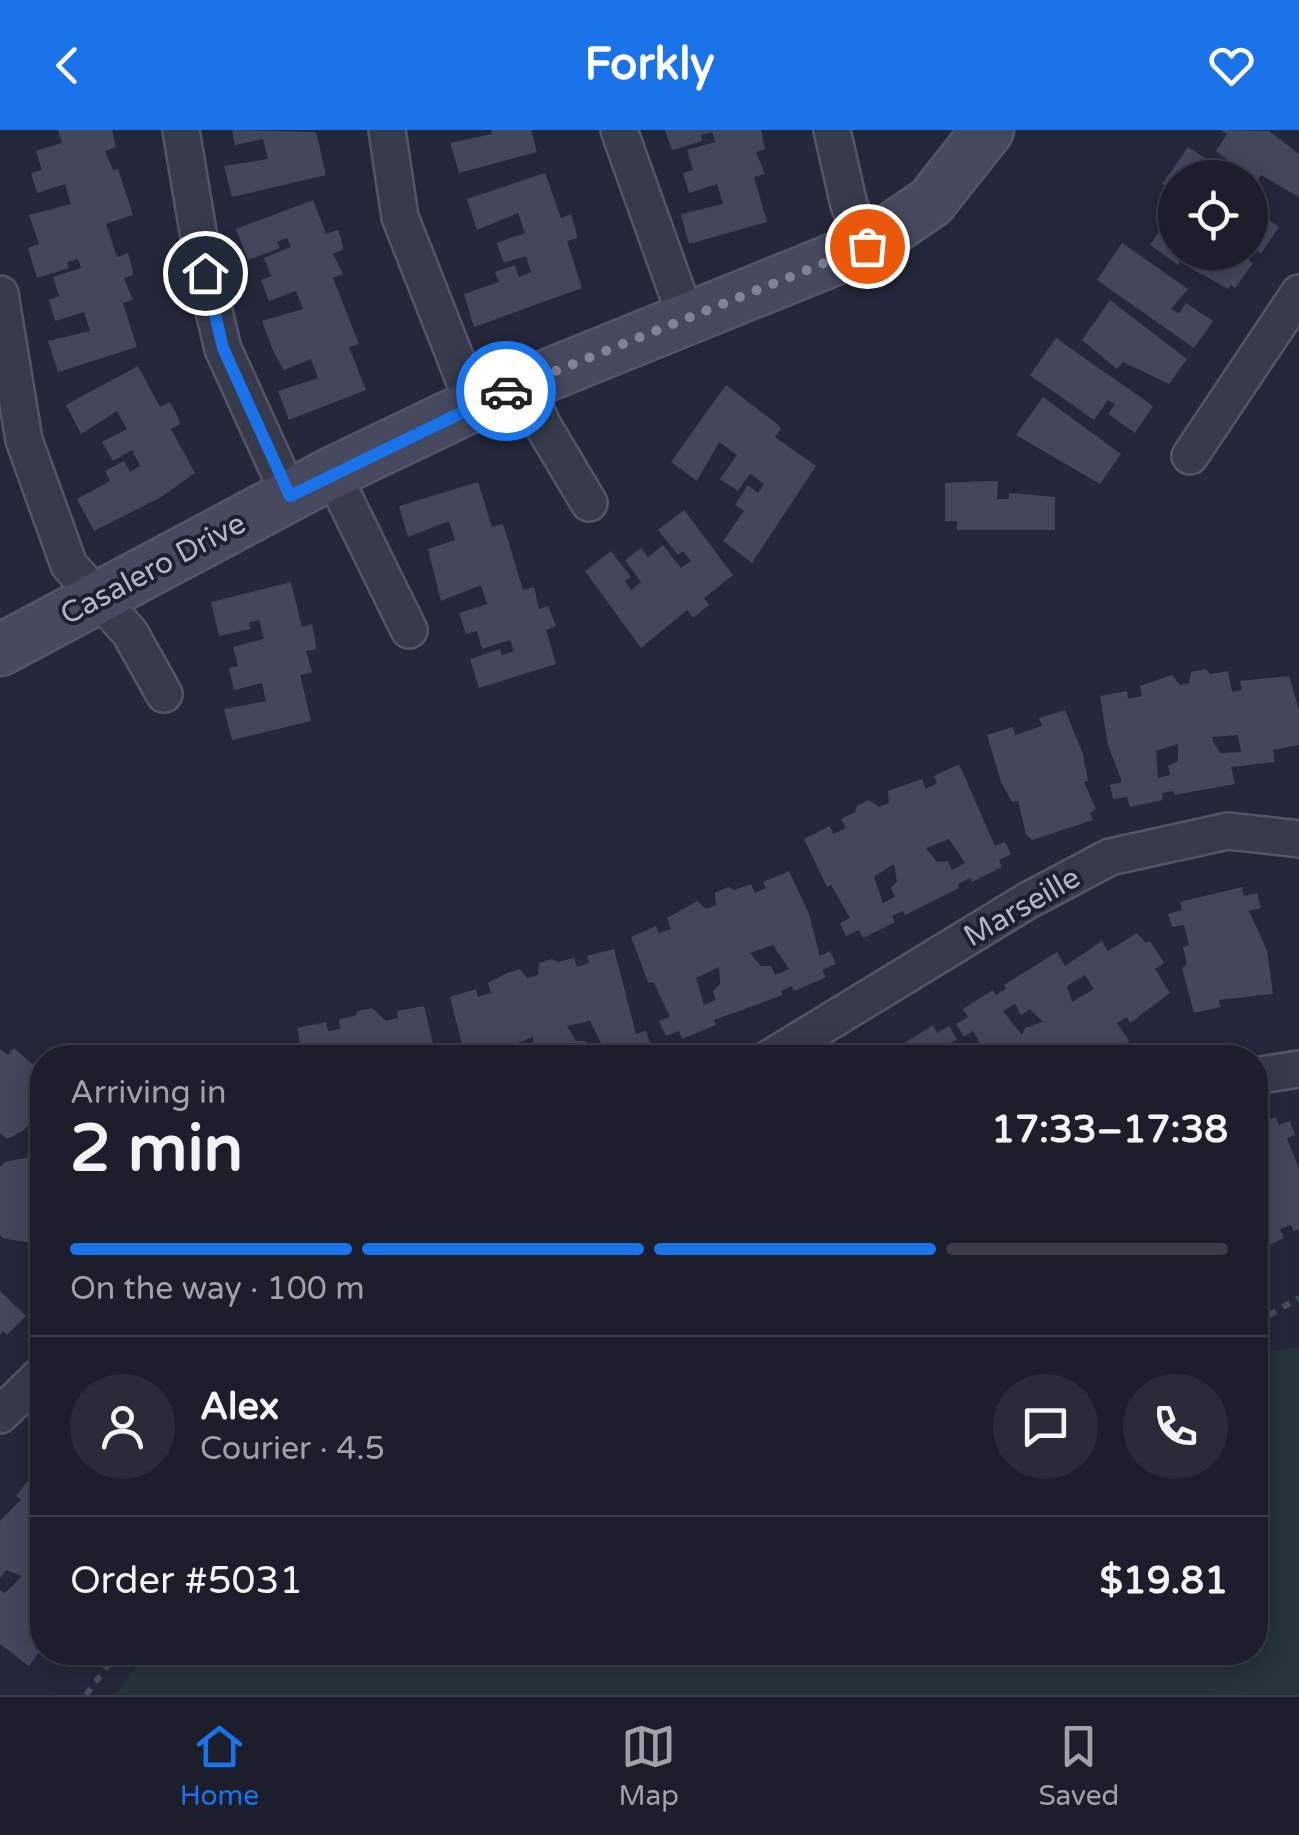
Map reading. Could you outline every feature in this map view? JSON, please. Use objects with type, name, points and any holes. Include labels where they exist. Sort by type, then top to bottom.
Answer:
[{"type":"street","points":[[181,130],[205,273],[223,348],[409,630]]},
{"type":"street","points":[[387,130],[400,217],[474,406]]},
{"type":"street","points":[[619,130],[686,320]]},
{"type":"street","points":[[832,130],[849,206],[867,246]]},
{"type":"street","name":"Casalero Drive","points":[[0,650],[311,485],[525,382],[867,246],[931,202],[988,130]]},
{"type":"street","points":[[1190,456],[1299,293]]},
{"type":"street","points":[[0,294],[24,440],[69,566],[130,633],[164,694]]},
{"type":"street","points":[[525,382],[542,424],[590,503]]},
{"type":"street","name":"Marseille","points":[[791,1045],[1027,901],[1110,856],[1228,831],[1299,840]]},
{"type":"street","points":[[1268,1074],[1299,1069]]},
{"type":"street","points":[[0,1415],[30,1386]]},
{"type":"path","points":[[1268,1316],[1299,1298]]},
{"type":"path","points":[[86,1695],[108,1665]]},
{"type":"shaded area","points":[[1299,1348],[1299,1695],[116,1695],[138,1665],[1268,1665],[1268,1351]]},
{"type":"building","points":[[58,130],[112,130],[116,147],[105,151],[113,170],[118,169],[133,215],[106,224],[117,257],[128,253],[132,267],[133,275],[124,278],[133,300],[123,303],[137,347],[58,372],[48,341],[90,331],[84,312],[55,321],[49,300],[59,296],[53,277],[81,268],[78,259],[67,262],[69,268],[37,278],[28,248],[39,244],[29,215],[71,204],[65,184],[37,193],[31,173],[42,170],[36,151],[62,143]]},
{"type":"building","points":[[232,130],[316,132],[326,175],[232,197],[224,166],[268,159],[263,139],[235,145]]},
{"type":"building","points":[[491,130],[531,130],[537,152],[459,173],[450,143],[492,134]]},
{"type":"building","points":[[665,130],[761,130],[765,149],[756,152],[765,174],[754,177],[767,222],[689,244],[681,214],[723,204],[717,184],[689,193],[683,173],[693,170],[687,150],[715,142],[712,132],[701,135],[702,141],[672,150]]},
{"type":"building","points":[[1220,130],[1269,131],[1299,154],[1299,197],[1268,179],[1268,160],[1228,160],[1216,151],[1227,134]]},
{"type":"building","points":[[1188,147],[1208,160],[1179,160]]},
{"type":"building","points":[[545,173],[561,218],[571,214],[577,238],[567,241],[582,288],[474,327],[464,294],[499,282],[495,272],[515,265],[519,277],[531,272],[526,256],[504,263],[497,243],[525,233],[518,213],[477,230],[467,199]]},
{"type":"building","points":[[313,200],[326,234],[338,230],[342,243],[343,250],[333,254],[343,274],[333,278],[359,344],[349,347],[366,390],[289,420],[278,391],[318,378],[311,359],[284,370],[274,353],[262,321],[303,309],[296,291],[269,301],[261,280],[271,276],[264,258],[291,247],[287,238],[277,242],[280,248],[248,260],[236,229]]},
{"type":"building","points":[[1268,219],[1279,227],[1268,244]]},
{"type":"building","points":[[1158,233],[1158,251],[1150,245]]},
{"type":"building","points":[[1122,243],[1188,289],[1171,309],[1179,313],[1186,303],[1213,321],[1194,348],[1097,280]]},
{"type":"building","points":[[1194,270],[1248,270],[1235,288],[1231,285],[1228,289]]},
{"type":"building","points":[[1110,300],[1187,359],[1169,384],[1123,362],[1117,369],[1082,340]]},
{"type":"building","points":[[1056,338],[1153,406],[1135,433],[1108,414],[1115,404],[1108,400],[1094,420],[1030,375]]},
{"type":"building","points":[[138,366],[160,407],[170,402],[178,417],[180,424],[171,429],[195,473],[161,497],[94,531],[77,499],[110,481],[105,471],[124,461],[130,472],[140,466],[132,450],[113,461],[102,442],[127,429],[117,411],[81,434],[66,405]]},
{"type":"building","points":[[726,385],[776,423],[781,429],[775,437],[816,466],[752,563],[723,541],[744,511],[735,505],[748,485],[758,493],[764,484],[750,474],[738,491],[720,479],[737,455],[719,442],[697,481],[671,462]]},
{"type":"building","points":[[1043,397],[1121,454],[1100,484],[1016,435]]},
{"type":"building","points":[[998,481],[997,499],[1009,499],[1009,493],[1055,497],[1055,530],[957,530],[957,521],[945,521],[945,483]]},
{"type":"building","points":[[478,482],[492,527],[503,524],[523,590],[534,587],[539,609],[548,606],[556,626],[546,630],[556,664],[479,688],[470,659],[500,649],[502,655],[514,651],[510,640],[482,649],[477,631],[466,634],[459,613],[487,604],[481,585],[441,601],[428,549],[455,540],[449,521],[408,537],[399,506]]},
{"type":"building","points":[[684,510],[733,575],[704,598],[709,605],[693,618],[687,610],[641,648],[585,571],[611,551],[631,577],[625,581],[631,590],[641,582],[625,560],[641,548],[648,557],[663,545],[681,568],[691,561],[683,551],[678,555],[658,530]]},
{"type":"building","points":[[291,582],[302,627],[312,624],[315,638],[316,649],[306,651],[312,672],[300,675],[311,721],[232,740],[224,709],[266,701],[262,683],[234,690],[229,668],[238,666],[233,647],[264,639],[259,620],[249,622],[251,629],[219,636],[211,602]]},
{"type":"building","points":[[1228,671],[1232,692],[1242,690],[1240,681],[1289,676],[1299,710],[1299,745],[1273,750],[1275,762],[1231,767],[1235,784],[1175,795],[1173,791],[1162,793],[1163,800],[1130,807],[1127,797],[1113,799],[1110,785],[1122,782],[1108,745],[1100,696],[1127,691],[1128,699],[1142,696],[1140,686],[1172,675],[1180,685],[1189,683],[1191,672]],"holes":[[[1238,735],[1241,752],[1220,753],[1212,737]],[[1178,744],[1178,761],[1168,766],[1170,775],[1158,778],[1156,751]]]},
{"type":"building","points":[[1065,710],[1083,754],[1088,781],[1084,782],[1096,809],[1090,813],[1093,820],[1032,840],[1026,834],[1018,801],[1012,802],[1001,782],[987,735],[1013,727],[1015,735],[1042,726],[1039,718]]},
{"type":"building","points":[[959,764],[995,846],[1005,842],[1011,854],[999,860],[1002,867],[972,882],[970,878],[958,884],[959,888],[905,915],[903,911],[892,916],[895,922],[863,938],[859,930],[846,936],[840,923],[850,918],[831,885],[827,887],[804,839],[830,826],[833,834],[846,828],[841,819],[855,812],[857,806],[869,800],[879,807],[889,803],[888,791],[922,779],[926,789],[937,783],[934,776]],"holes":[[[949,839],[965,863],[952,870],[948,861],[937,862],[926,848]],[[894,864],[897,881],[891,888],[895,897],[883,903],[874,877]]]},
{"type":"building","points":[[789,871],[809,914],[820,956],[830,951],[836,964],[822,970],[826,977],[794,991],[792,986],[781,991],[783,995],[714,1020],[716,1025],[682,1039],[679,1031],[666,1036],[659,1021],[670,1017],[654,983],[648,982],[631,937],[656,926],[659,933],[671,929],[667,918],[697,901],[706,909],[716,905],[715,893],[728,887],[735,890],[751,884],[755,893],[766,888],[763,882]],"holes":[[[773,945],[789,969],[775,975],[771,966],[761,966],[750,953]],[[719,967],[720,984],[713,992],[716,1000],[704,1005],[696,978]]]},
{"type":"building","points":[[1242,887],[1244,896],[1257,893],[1261,908],[1249,911],[1267,950],[1273,994],[1219,1000],[1220,1007],[1194,1013],[1182,968],[1187,964],[1183,947],[1189,945],[1184,925],[1172,927],[1168,914],[1182,910],[1180,902]]},
{"type":"building","points":[[1137,933],[1146,943],[1150,941],[1164,963],[1155,969],[1170,993],[1130,1023],[1127,1017],[1117,1023],[1129,1041],[1124,1045],[981,1045],[973,1031],[964,1037],[956,1024],[968,1017],[963,1009],[993,990],[996,995],[1006,989],[1004,985],[1057,952],[1065,966],[1102,941],[1108,951]],"holes":[[[1085,975],[1094,989],[1072,1002],[1067,986]],[[1015,1004],[1021,1015],[1030,1009],[1043,1022],[1025,1028],[1022,1035],[1003,1011]]]},
{"type":"building","points":[[614,949],[636,1034],[646,1031],[651,1045],[602,1045],[590,1021],[567,1026],[576,1041],[586,1041],[587,1045],[534,1045],[533,1037],[513,1045],[462,1044],[450,997],[476,989],[478,997],[491,993],[488,983],[520,969],[527,978],[538,975],[539,963],[552,959],[558,962],[574,958],[577,967],[589,963],[587,956]]},
{"type":"building","points":[[424,1006],[433,1045],[300,1045],[297,1028],[326,1022],[328,1031],[340,1029],[339,1019],[355,1016],[358,1011],[372,1008],[386,1021],[398,1018],[397,1011]]},
{"type":"building","points":[[933,1025],[937,1033],[949,1026],[957,1039],[950,1045],[903,1044]]},
{"type":"building","points":[[14,1048],[30,1062],[30,1123],[7,1139],[0,1133],[0,1049],[8,1055]]},
{"type":"building","points":[[1276,1117],[1279,1125],[1290,1121],[1295,1135],[1287,1138],[1299,1169],[1299,1229],[1294,1231],[1291,1225],[1280,1229],[1284,1238],[1268,1246],[1268,1120]]},
{"type":"building","points":[[30,1157],[30,1243],[2,1238],[0,1234],[0,1167],[5,1162]]},
{"type":"building","points":[[0,1291],[26,1316],[7,1335],[3,1331],[0,1335]]},
{"type":"building","points":[[30,1478],[29,1666],[0,1644],[0,1590],[5,1593],[22,1576],[6,1570],[0,1578],[0,1521],[21,1500],[16,1496]]},
{"type":"way so far","points":[[506,391],[867,246]]},
{"type":"route","points":[[205,273],[223,348],[290,496],[506,391]]}]
